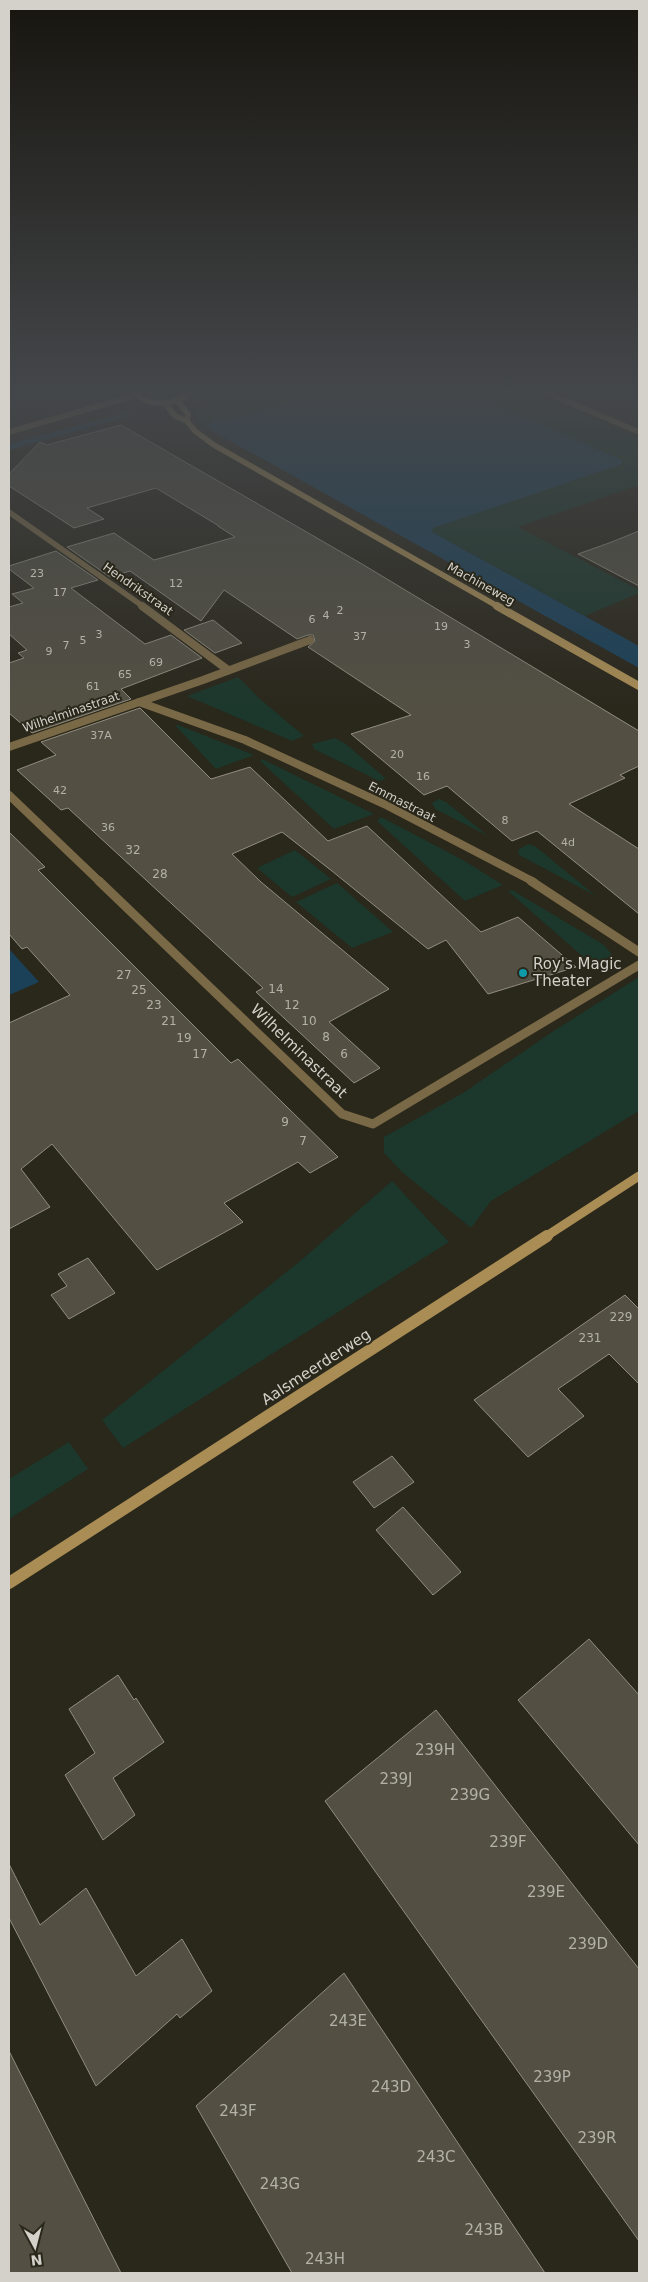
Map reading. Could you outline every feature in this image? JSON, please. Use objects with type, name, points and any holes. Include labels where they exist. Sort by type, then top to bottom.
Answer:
[{"type":"street","name":"Machineweg","points":[[308,499],[639,686]]},
{"type":"street","name":"Hendrikstraat","points":[[9,512],[12,518],[178,631],[228,670]]},
{"type":"street","name":"Wilhelminastraat","points":[[9,747],[310,640]]},
{"type":"street","name":"Emmastraat","points":[[139,702],[244,740],[384,804],[539,886],[639,952]]},
{"type":"street","name":"Wilhelminastraat","points":[[9,795],[342,1114],[373,1124],[639,966]]},
{"type":"street","name":"Aalsmeerderweg","points":[[9,1583],[639,1176]]},
{"type":"green space","points":[[512,499],[597,499],[518,527],[639,590],[639,593],[585,616],[432,532],[432,528]]},
{"type":"green space","points":[[238,677],[260,699],[304,736],[292,741],[187,696]]},
{"type":"green space","points":[[175,725],[178,725],[254,755],[216,769]]},
{"type":"green space","points":[[335,738],[346,744],[386,779],[379,781],[314,749],[312,744]]},
{"type":"green space","points":[[262,759],[374,814],[334,829],[260,761]]},
{"type":"green space","points":[[439,799],[446,802],[488,836],[435,809],[432,803]]},
{"type":"green space","points":[[381,817],[463,860],[503,885],[465,901],[377,821]]},
{"type":"green space","points":[[528,844],[535,846],[596,896],[519,855],[518,850]]},
{"type":"green space","points":[[295,850],[331,879],[292,897],[257,868]]},
{"type":"green space","points":[[337,883],[393,932],[352,948],[296,902]]},
{"type":"green space","points":[[512,890],[604,945],[613,956],[598,970],[508,891]]},
{"type":"green space","points":[[639,977],[639,1111],[491,1201],[471,1228],[403,1173],[384,1153],[384,1137],[463,1093],[552,1032]]},
{"type":"green space","points":[[392,1181],[449,1242],[123,1448],[102,1420],[300,1261]]},
{"type":"green space","points":[[69,1442],[88,1469],[9,1519],[9,1479]]},
{"type":"water","points":[[336,499],[517,499],[433,528],[432,532],[639,646],[639,668]]},
{"type":"water","points":[[9,949],[39,982],[9,995]]},
{"type":"building","points":[[30,499],[116,499],[87,508],[104,519],[74,528]]},
{"type":"building","points":[[175,499],[250,499],[362,564],[639,731],[639,766],[620,775],[625,778],[569,804],[639,849],[639,914],[537,831],[512,841],[447,786],[424,795],[351,734],[411,715],[308,647],[315,641],[313,635],[297,639],[224,590],[201,621],[130,571],[110,577],[67,547],[114,533],[154,560],[235,537]]},
{"type":"building","points":[[639,531],[639,586],[578,554],[609,543]]},
{"type":"building","points":[[56,551],[98,580],[71,588],[145,644],[171,635],[202,658],[121,689],[131,699],[32,733],[9,713],[9,663],[24,658],[18,653],[27,650],[9,634],[9,607],[23,603],[12,594],[34,588],[9,569],[9,566]]},
{"type":"building","points":[[213,620],[242,643],[215,653],[184,630]]},
{"type":"building","points":[[140,708],[211,779],[250,767],[328,841],[367,826],[481,932],[518,917],[576,967],[488,994],[446,940],[428,949],[282,832],[232,854],[261,882],[389,989],[329,1022],[380,1068],[354,1083],[256,992],[263,988],[68,808],[61,810],[17,770],[56,755],[41,742]]},
{"type":"building","points":[[9,832],[45,867],[38,870],[231,1063],[238,1059],[338,1157],[310,1173],[298,1162],[224,1203],[243,1222],[157,1270],[52,1144],[21,1169],[50,1207],[9,1229],[9,1023],[70,995],[27,947],[22,949],[9,934]]},
{"type":"building","points":[[88,1258],[115,1293],[69,1319],[51,1295],[67,1286],[58,1274]]},
{"type":"building","points":[[625,1295],[639,1309],[639,1384],[609,1354],[558,1389],[584,1416],[528,1457],[474,1400]]},
{"type":"building","points":[[392,1456],[414,1482],[374,1508],[353,1482]]},
{"type":"building","points":[[403,1507],[461,1572],[433,1595],[376,1530]]},
{"type":"building","points":[[589,1639],[639,1695],[639,1845],[518,1700]]},
{"type":"building","points":[[118,1675],[134,1700],[136,1698],[164,1742],[113,1778],[135,1815],[103,1840],[65,1775],[95,1753],[69,1709]]},
{"type":"building","points":[[436,1710],[639,1969],[639,2241],[325,1801]]},
{"type":"building","points":[[9,1864],[40,1925],[86,1888],[136,1976],[182,1939],[212,1991],[180,2018],[177,2014],[96,2086],[9,1918]]},
{"type":"building","points":[[344,1973],[545,2273],[292,2273],[196,2106]]},
{"type":"building","points":[[9,2051],[121,2273],[9,2273]]},
{"type":"place","name":"Roy's Magic Theater","points":[[523,973]]}]
